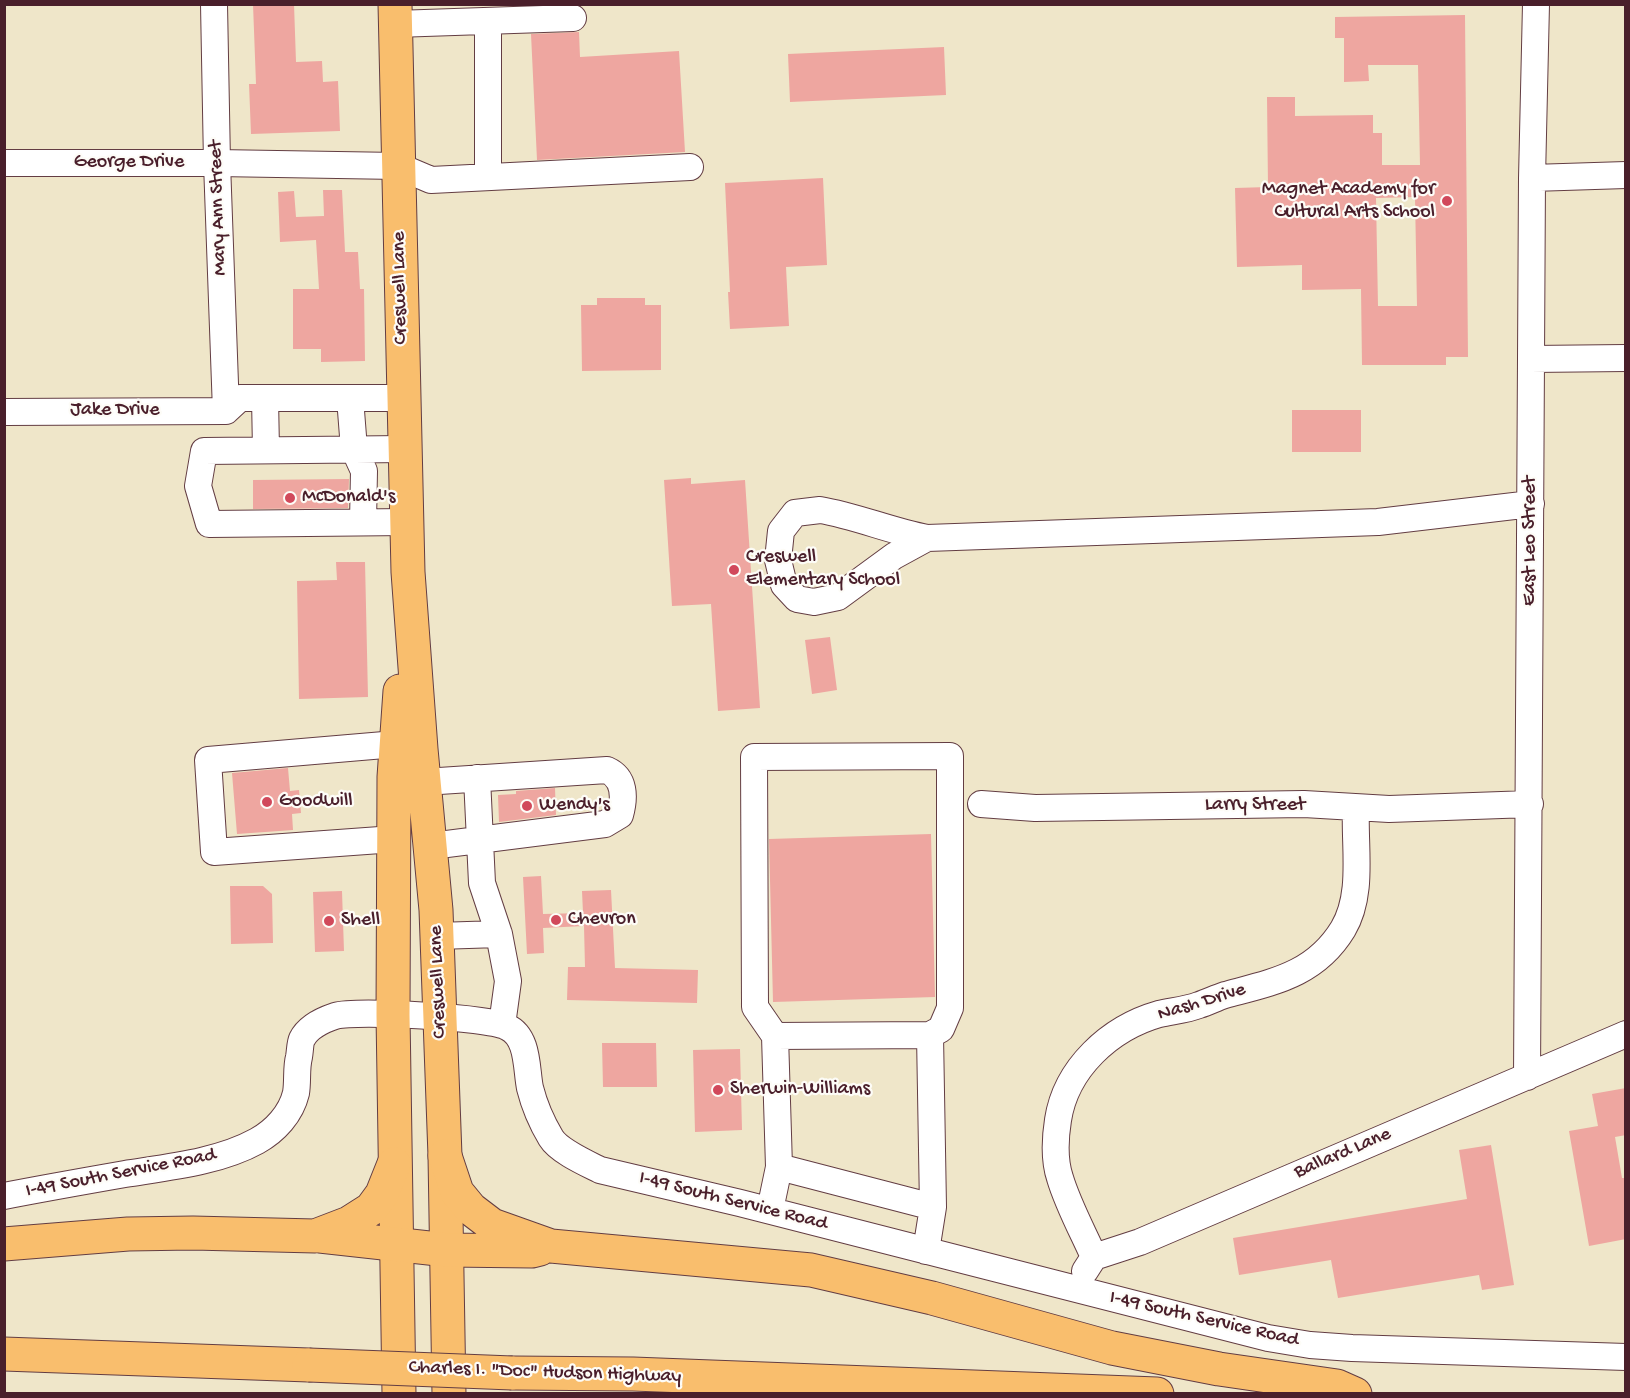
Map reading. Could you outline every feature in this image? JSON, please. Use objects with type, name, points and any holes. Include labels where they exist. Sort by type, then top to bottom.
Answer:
[{"type":"main road","name":"Creswell Lane","points":[[395,14],[408,572],[437,936],[445,1156],[449,1394]]},
{"type":"main road","name":"Creswell Lane","points":[[399,1394],[394,1164],[394,839],[396,744],[408,572]]},
{"type":"main road","points":[[445,1156],[457,1192],[471,1209],[492,1225],[551,1246],[811,1270],[932,1298],[1112,1348],[1219,1369],[1337,1386],[1355,1394]]},
{"type":"main road","points":[[315,1236],[349,1223],[371,1209],[382,1194],[394,1164]]},
{"type":"main road","points":[[4,1244],[128,1234],[193,1233],[315,1236],[447,1250],[532,1251],[551,1246]]},
{"type":"main road","name":"Charles I. \"Doc\" Hudson Highway","points":[[4,1354],[512,1373],[633,1374],[1157,1394]]},
{"type":"street","name":"Mary Ann Street","points":[[214,4],[226,411]]},
{"type":"street","name":"East Leo Street","points":[[1527,1077],[1532,178],[1536,4]]},
{"type":"street","points":[[395,14],[472,15],[533,12],[573,18]]},
{"type":"street","points":[[472,15],[488,177]]},
{"type":"street","name":"George Drive","points":[[4,163],[398,166]]},
{"type":"street","points":[[398,166],[431,180],[690,167]]},
{"type":"street","points":[[1532,178],[1626,175]]},
{"type":"street","points":[[1531,359],[1626,358]]},
{"type":"street","points":[[226,411],[240,398],[404,398]]},
{"type":"street","points":[[266,398],[266,450]]},
{"type":"street","points":[[350,398],[354,449],[364,471],[363,522]]},
{"type":"street","name":"Jake Drive","points":[[4,412],[226,411]]},
{"type":"street","points":[[405,449],[204,451],[198,486],[209,524],[407,522]]},
{"type":"street","points":[[927,538],[894,556],[838,597],[813,602],[797,600],[784,585],[777,560],[781,531],[795,513],[820,510],[843,514],[901,533],[927,538],[1378,522],[1531,504]]},
{"type":"street","points":[[394,839],[214,852],[208,760],[396,744]]},
{"type":"street","points":[[770,1210],[779,1167],[775,1036],[755,1008],[754,757],[950,756],[951,1008],[941,1029],[930,1035],[775,1036]]},
{"type":"street","points":[[424,782],[607,770],[615,774],[623,787],[624,802],[620,814],[605,824],[431,846]]},
{"type":"street","points":[[477,778],[482,883],[499,934],[508,981],[502,1025]]},
{"type":"street","name":"Larry Street","points":[[981,804],[1035,808],[1304,804],[1356,808],[1530,804]]},
{"type":"street","name":"Nash Drive","points":[[1094,1257],[1059,1177],[1056,1135],[1059,1114],[1065,1093],[1076,1073],[1103,1042],[1122,1031],[1158,1015],[1280,980],[1318,960],[1339,936],[1353,907],[1356,808]]},
{"type":"street","points":[[437,936],[499,934]]},
{"type":"street","name":"I-49 South Service Road","points":[[4,1196],[179,1166],[237,1151],[275,1130],[287,1113],[296,1093],[297,1066],[302,1039],[318,1023],[338,1015],[393,1015],[490,1022],[509,1027],[522,1044],[535,1104],[552,1140],[579,1160],[600,1170],[770,1210],[1227,1329],[1310,1345],[1626,1357]]},
{"type":"street","name":"Ballard Lane","points":[[1094,1257],[1140,1242],[1626,1034]]},
{"type":"street","points":[[926,1251],[933,1207],[930,1035]]},
{"type":"street","points":[[779,1167],[933,1207]]},
{"type":"street","points":[[1073,1289],[1094,1257]]},
{"type":"building","points":[[253,4],[294,4],[296,62],[322,61],[323,82],[338,81],[340,131],[251,134],[249,84],[256,84]]},
{"type":"building","points":[[1465,15],[1468,357],[1446,357],[1446,365],[1362,365],[1361,289],[1302,290],[1302,265],[1237,267],[1235,188],[1268,187],[1267,97],[1295,97],[1295,116],[1373,115],[1373,133],[1382,133],[1382,165],[1420,165],[1418,65],[1368,65],[1369,81],[1344,82],[1344,38],[1335,38],[1335,17]],"holes":[[[1415,197],[1417,306],[1378,306],[1376,198]]]},
{"type":"building","points":[[579,32],[580,57],[679,51],[685,152],[537,160],[531,34]]},
{"type":"building","points":[[944,47],[946,95],[790,102],[788,54]]},
{"type":"building","points":[[823,178],[827,265],[786,267],[789,326],[730,329],[725,183]]},
{"type":"building","points":[[323,190],[342,190],[345,252],[358,252],[360,289],[364,289],[365,361],[321,362],[321,349],[293,349],[293,289],[319,289],[316,240],[280,242],[278,192],[294,191],[296,217],[324,216]]},
{"type":"building","points":[[597,298],[645,298],[645,305],[661,305],[661,370],[582,371],[581,305],[597,305]]},
{"type":"building","points":[[1292,410],[1361,410],[1361,452],[1292,452]]},
{"type":"building","points":[[691,478],[691,484],[745,480],[760,708],[718,711],[711,604],[672,606],[664,480]]},
{"type":"building","points":[[349,479],[348,508],[253,509],[253,480]]},
{"type":"building","points":[[336,562],[365,562],[368,697],[299,699],[297,581],[337,580]]},
{"type":"building","points":[[830,637],[837,690],[812,694],[805,640]]},
{"type":"building","name":"Goodwill","points":[[288,768],[290,791],[299,790],[301,813],[292,814],[293,830],[237,834],[232,773]]},
{"type":"building","name":"Wendy's","points":[[555,788],[556,815],[499,822],[498,795]]},
{"type":"building","points":[[931,834],[935,997],[773,1002],[769,839]]},
{"type":"building","points":[[541,876],[543,914],[583,913],[582,891],[611,890],[615,968],[698,970],[697,1003],[567,1000],[568,967],[585,967],[584,926],[543,928],[544,953],[527,954],[523,877]]},
{"type":"building","points":[[230,886],[263,886],[272,894],[273,943],[231,944]]},
{"type":"building","name":"Shell","points":[[342,891],[344,951],[315,952],[313,892]]},
{"type":"building","points":[[602,1043],[656,1043],[657,1087],[603,1087]]},
{"type":"building","name":"Sherwin-Williams","points":[[740,1049],[742,1130],[695,1132],[693,1050]]},
{"type":"building","points":[[1626,1088],[1626,1135],[1615,1137],[1622,1178],[1626,1178],[1626,1239],[1589,1246],[1569,1131],[1598,1126],[1592,1094]]},
{"type":"building","points":[[1491,1145],[1514,1285],[1482,1290],[1479,1275],[1338,1298],[1331,1260],[1239,1275],[1233,1238],[1467,1199],[1459,1150]]},
{"type":"place","name":"Magnet Academy for Cultural Arts School","points":[[1447,201]]},
{"type":"place","name":"McDonald's","points":[[290,498]]},
{"type":"place","name":"Creswell Elementary School","points":[[734,570]]},
{"type":"place","name":"Goodwill","points":[[267,802]]},
{"type":"place","name":"Wendy's","points":[[527,806]]},
{"type":"place","name":"Chevron","points":[[556,920]]},
{"type":"place","name":"Shell","points":[[329,921]]},
{"type":"place","name":"Sherwin-Williams","points":[[718,1090]]}]
